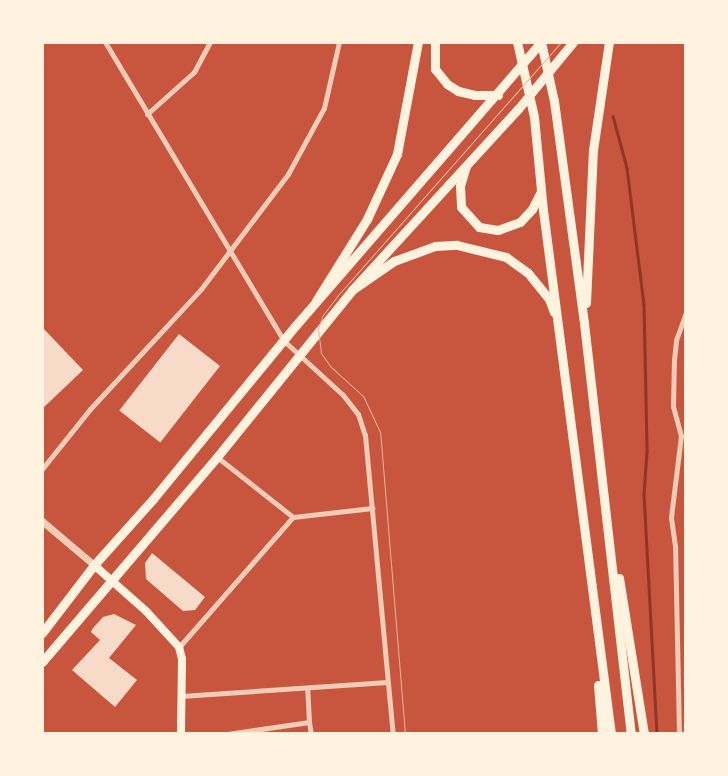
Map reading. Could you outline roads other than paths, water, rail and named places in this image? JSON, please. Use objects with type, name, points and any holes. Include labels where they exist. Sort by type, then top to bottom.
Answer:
[{"type":"main road","points":[[316,301],[366,219],[397,154],[418,42]]},
{"type":"main road","points":[[435,42],[435,69],[447,84],[458,91],[474,95],[498,95]]},
{"type":"main road","points":[[517,42],[534,117],[541,191],[560,327],[594,615],[611,734]]},
{"type":"main road","points":[[42,633],[94,565],[153,499],[283,340],[506,87],[541,42]]},
{"type":"main road","points":[[541,42],[554,101],[584,323],[631,734]]},
{"type":"main road","points":[[42,662],[217,457],[352,290],[518,109],[573,42]]},
{"type":"main road","points":[[584,323],[593,150],[609,42]]},
{"type":"main road","points":[[466,166],[460,186],[461,207],[479,227],[498,230],[520,222],[532,209],[541,191]]},
{"type":"main road","points":[[352,290],[394,261],[435,246],[482,249],[506,257],[528,273],[549,299],[560,327]]},
{"type":"main road","points":[[603,482],[644,734]]},
{"type":"main road","points":[[94,565],[146,611],[179,647],[181,734]]},
{"type":"main road","points":[[594,615],[602,734]]},
{"type":"street","points":[[105,42],[230,248],[283,340],[343,396],[358,414],[364,435],[372,508],[393,734]]},
{"type":"street","points":[[147,114],[194,72],[210,42]]},
{"type":"street","points":[[42,469],[90,409],[201,290],[230,248],[288,174],[319,116],[339,42]]},
{"type":"street","points":[[679,734],[675,546],[671,517],[681,436],[673,406],[674,360],[676,340],[686,312]]},
{"type":"street","points":[[217,457],[293,517]]},
{"type":"street","points":[[179,647],[293,517],[372,508]]},
{"type":"street","points":[[42,521],[94,565]]},
{"type":"street","points":[[181,696],[388,682]]},
{"type":"street","points":[[307,688],[311,734]]},
{"type":"street","points":[[227,734],[309,722]]},
{"type":"waterway","points":[[613,116],[627,168],[644,304],[647,452],[644,494],[657,734]]},
{"type":"tram line","points":[[405,734],[380,432],[363,396],[331,367],[321,353],[318,328],[323,315],[339,294],[561,42]]}]
